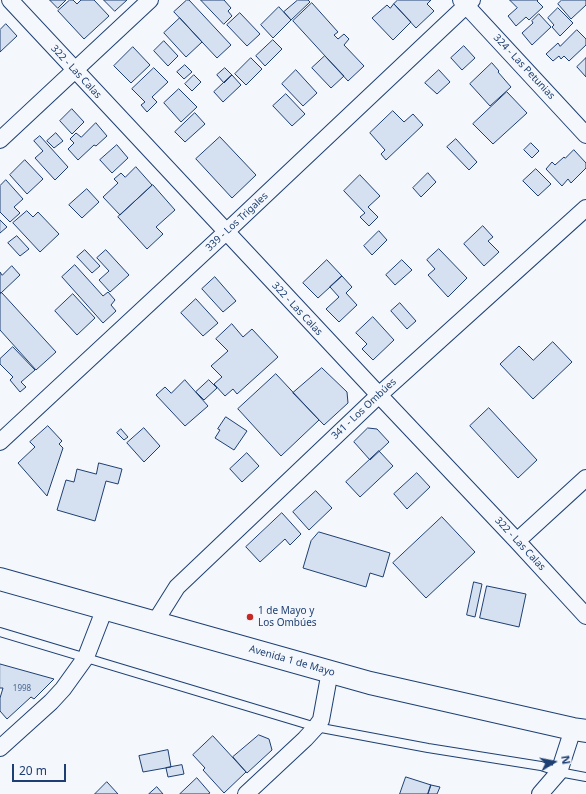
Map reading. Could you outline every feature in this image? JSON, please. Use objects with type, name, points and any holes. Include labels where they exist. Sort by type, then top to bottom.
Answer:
[{"type":"main road","name":"Avenida 1 de Mayo","points":[[0,579],[370,683],[579,730]]},
{"type":"street","name":"322 - Las Calas","points":[[10,0],[586,616]]},
{"type":"street","points":[[0,140],[150,0]]},
{"type":"street","name":"324 - Las Petunias","points":[[467,2],[586,135]]},
{"type":"street","name":"339 - Los Trigales","points":[[0,442],[226,232],[467,2]]},
{"type":"street","name":"341 - Los Ombúes","points":[[155,622],[177,587],[379,395],[586,208]]},
{"type":"street","points":[[517,541],[586,478]]},
{"type":"street","points":[[0,748],[51,702],[63,689],[86,657],[105,608]]},
{"type":"street","points":[[246,794],[306,739],[321,720],[330,672]]},
{"type":"street","points":[[540,794],[558,772],[579,730]]},
{"type":"lane","points":[[0,632],[316,727],[428,748],[540,766],[558,772],[586,777]]},
{"type":"building","points":[[50,0],[66,0],[58,8]]},
{"type":"building","points":[[70,0],[73,0],[77,4],[81,0],[94,0],[109,16],[84,39],[58,11]]},
{"type":"building","points":[[104,0],[127,0],[115,11]]},
{"type":"building","points":[[187,0],[189,0],[231,45],[217,58],[174,12]]},
{"type":"building","points":[[201,0],[224,0],[231,8],[228,11],[232,16],[224,24]]},
{"type":"building","points":[[298,0],[308,0],[310,2],[291,20],[284,12]]},
{"type":"building","points":[[398,0],[431,0],[427,4],[434,11],[416,28],[394,4]]},
{"type":"building","points":[[510,0],[538,0],[537,1],[543,7],[529,20],[526,17],[516,26],[508,16],[517,8]]},
{"type":"building","points":[[562,0],[586,0],[586,5],[571,19],[558,4]]},
{"type":"building","points":[[312,3],[338,32],[334,35],[338,39],[344,34],[349,39],[344,45],[364,66],[348,81],[293,21]]},
{"type":"building","points":[[394,4],[411,22],[393,40],[372,18],[387,5],[390,8]]},
{"type":"building","points":[[279,7],[291,20],[273,38],[261,25]]},
{"type":"building","points":[[558,8],[573,23],[560,36],[552,27],[554,25],[548,18]]},
{"type":"building","points":[[240,13],[260,34],[247,46],[227,25]]},
{"type":"building","points":[[539,14],[551,27],[532,45],[522,33],[533,23],[532,21]]},
{"type":"building","points":[[180,18],[202,42],[186,57],[164,33]]},
{"type":"building","points":[[6,24],[17,36],[0,52],[0,30]]},
{"type":"building","points":[[577,30],[586,39],[586,45],[569,61],[564,56],[561,59],[559,56],[553,61],[546,54],[558,43],[560,46]]},
{"type":"building","points":[[273,40],[282,49],[265,66],[256,56]]},
{"type":"building","points":[[164,41],[178,56],[168,66],[154,51]]},
{"type":"building","points":[[464,46],[475,58],[462,70],[451,58]]},
{"type":"building","points":[[133,47],[150,65],[131,83],[114,66]]},
{"type":"building","points":[[325,56],[344,76],[331,88],[312,68]]},
{"type":"building","points":[[251,58],[262,69],[246,85],[235,74]]},
{"type":"building","points":[[586,58],[586,77],[577,67]]},
{"type":"building","points":[[492,63],[511,87],[490,106],[470,84]]},
{"type":"building","points":[[185,65],[192,72],[184,79],[177,72]]},
{"type":"building","points":[[154,68],[168,82],[152,97],[157,102],[147,112],[141,105],[145,102],[132,89]]},
{"type":"building","points":[[225,68],[232,75],[224,83],[217,75]]},
{"type":"building","points":[[296,70],[317,93],[303,106],[282,84]]},
{"type":"building","points":[[439,70],[450,82],[437,94],[425,83]]},
{"type":"building","points":[[194,75],[201,82],[192,91],[185,84]]},
{"type":"building","points":[[232,75],[241,85],[223,102],[214,92]]},
{"type":"building","points":[[179,89],[197,107],[181,122],[164,103]]},
{"type":"building","points":[[507,92],[527,113],[493,144],[473,124]]},
{"type":"building","points":[[286,94],[305,114],[292,126],[273,106]]},
{"type":"building","points":[[72,109],[84,122],[72,134],[60,121]]},
{"type":"building","points":[[393,111],[404,122],[413,114],[423,125],[386,160],[381,154],[385,150],[370,133]]},
{"type":"building","points":[[195,113],[205,124],[185,142],[175,132]]},
{"type":"building","points":[[96,123],[107,136],[96,146],[94,145],[78,160],[68,149],[74,143],[70,139],[76,133],[81,137]]},
{"type":"building","points":[[56,133],[63,141],[54,148],[47,141]]},
{"type":"building","points":[[40,136],[68,167],[55,180],[35,158],[43,151],[34,141]]},
{"type":"building","points":[[220,137],[256,175],[232,198],[196,159]]},
{"type":"building","points":[[456,139],[477,162],[469,170],[447,147]]},
{"type":"building","points":[[531,143],[539,151],[532,158],[524,150]]},
{"type":"building","points":[[117,145],[128,158],[112,173],[100,160]]},
{"type":"building","points":[[574,150],[586,163],[586,168],[571,183],[568,179],[562,186],[546,169],[552,162],[555,165]]},
{"type":"building","points":[[25,160],[43,179],[27,194],[10,175]]},
{"type":"building","points":[[136,167],[152,185],[120,215],[103,197],[118,183],[114,179],[121,173],[125,177]]},
{"type":"building","points":[[536,169],[551,184],[538,196],[523,181]]},
{"type":"building","points":[[428,173],[436,182],[421,197],[413,188]]},
{"type":"building","points":[[360,175],[380,196],[368,207],[378,217],[369,226],[360,217],[365,213],[344,191]]},
{"type":"building","points":[[6,180],[23,199],[14,207],[20,213],[10,222],[0,212],[0,186]]},
{"type":"building","points":[[153,185],[175,210],[156,227],[163,234],[147,249],[118,217]]},
{"type":"building","points":[[87,189],[99,202],[82,218],[69,205]]},
{"type":"building","points":[[27,211],[33,217],[38,212],[59,234],[40,252],[13,223]]},
{"type":"building","points":[[0,220],[7,227],[0,233]]},
{"type":"building","points":[[483,226],[493,237],[488,241],[499,252],[484,266],[464,244]]},
{"type":"building","points":[[379,231],[387,240],[372,255],[364,246]]},
{"type":"building","points":[[17,236],[29,249],[20,256],[8,243]]},
{"type":"building","points":[[439,249],[467,278],[448,297],[428,275],[435,269],[427,260]]},
{"type":"building","points":[[85,250],[100,266],[92,273],[77,257]]},
{"type":"building","points":[[106,250],[129,275],[110,292],[99,280],[109,271],[97,258]]},
{"type":"building","points":[[327,260],[342,276],[318,298],[303,283]]},
{"type":"building","points":[[402,260],[412,270],[395,285],[386,275]]},
{"type":"building","points":[[75,265],[103,296],[108,292],[115,300],[111,305],[116,311],[103,323],[62,277]]},
{"type":"building","points":[[12,266],[20,275],[1,293],[0,272],[2,275]]},
{"type":"building","points":[[342,276],[352,287],[346,293],[357,305],[339,322],[326,309],[339,297],[330,287]]},
{"type":"building","points":[[215,277],[236,301],[223,312],[202,289]]},
{"type":"building","points":[[2,293],[56,352],[36,370],[0,330],[0,294]]},
{"type":"building","points":[[73,294],[95,318],[77,335],[55,311]]},
{"type":"building","points":[[196,299],[218,323],[203,336],[181,313]]},
{"type":"building","points":[[400,303],[416,321],[407,329],[391,311]]},
{"type":"building","points":[[373,317],[394,340],[373,360],[362,349],[367,344],[356,333]]},
{"type":"building","points":[[232,324],[243,337],[252,329],[278,357],[237,394],[233,389],[225,396],[214,384],[222,377],[211,366],[228,351],[216,339]]},
{"type":"building","points":[[553,342],[572,362],[533,399],[500,364],[519,346],[533,360]]},
{"type":"building","points":[[13,347],[35,370],[21,382],[26,387],[20,392],[10,380],[13,377],[0,364],[0,359]]},
{"type":"building","points":[[322,368],[347,392],[348,403],[324,425],[293,393]]},
{"type":"building","points":[[276,374],[319,420],[281,456],[238,409]]},
{"type":"building","points":[[185,380],[208,406],[185,426],[156,395],[165,387],[171,393]]},
{"type":"building","points":[[209,380],[217,388],[204,400],[196,392]]},
{"type":"building","points":[[489,408],[537,460],[518,478],[470,426]]},
{"type":"building","points":[[226,417],[247,431],[234,450],[215,438],[220,430],[218,429]]},
{"type":"building","points":[[48,426],[62,441],[59,444],[63,448],[47,496],[18,463],[35,447],[30,442]]},
{"type":"building","points":[[144,428],[160,446],[144,462],[127,443]]},
{"type":"building","points":[[368,428],[377,429],[389,442],[370,460],[354,442]]},
{"type":"building","points":[[121,429],[128,437],[124,440],[117,433]]},
{"type":"building","points":[[379,451],[393,466],[360,497],[346,482]]},
{"type":"building","points":[[247,453],[259,466],[242,482],[230,469]]},
{"type":"building","points":[[99,463],[122,469],[118,484],[106,481],[95,521],[57,510],[66,480],[74,482],[77,469],[96,474]]},
{"type":"building","points":[[417,473],[430,487],[407,509],[394,494]]},
{"type":"building","points":[[316,491],[332,508],[309,530],[293,512]]},
{"type":"building","points":[[282,513],[301,534],[290,545],[285,539],[260,562],[246,547]]},
{"type":"building","points":[[442,517],[475,552],[426,598],[393,563]]},
{"type":"building","points":[[319,532],[390,553],[383,577],[370,573],[366,587],[303,568],[311,541]]},
{"type":"building","points":[[474,582],[482,584],[475,617],[467,615]]},
{"type":"building","points":[[487,586],[526,594],[519,627],[480,618]]},
{"type":"building","points":[[0,664],[54,679],[34,699],[31,697],[7,719],[0,711],[0,698],[3,688],[0,688]]},
{"type":"building","points":[[259,735],[269,739],[272,750],[247,773],[233,757]]},
{"type":"building","points":[[213,736],[246,772],[224,793],[203,770],[205,768],[193,755]]},
{"type":"building","points":[[168,750],[171,767],[143,772],[139,756]]},
{"type":"building","points":[[182,765],[184,774],[168,777],[166,768]]},
{"type":"building","points":[[406,777],[431,785],[428,794],[400,794]]},
{"type":"building","points":[[197,778],[210,793],[180,794]]},
{"type":"building","points":[[107,782],[118,794],[95,794]]},
{"type":"building","points":[[431,785],[440,787],[437,794],[428,794]]},
{"type":"building","points":[[157,787],[163,794],[149,794]]},
{"type":"place","name":"1 de Mayo y Los Ombúes","points":[[250,617]]}]
